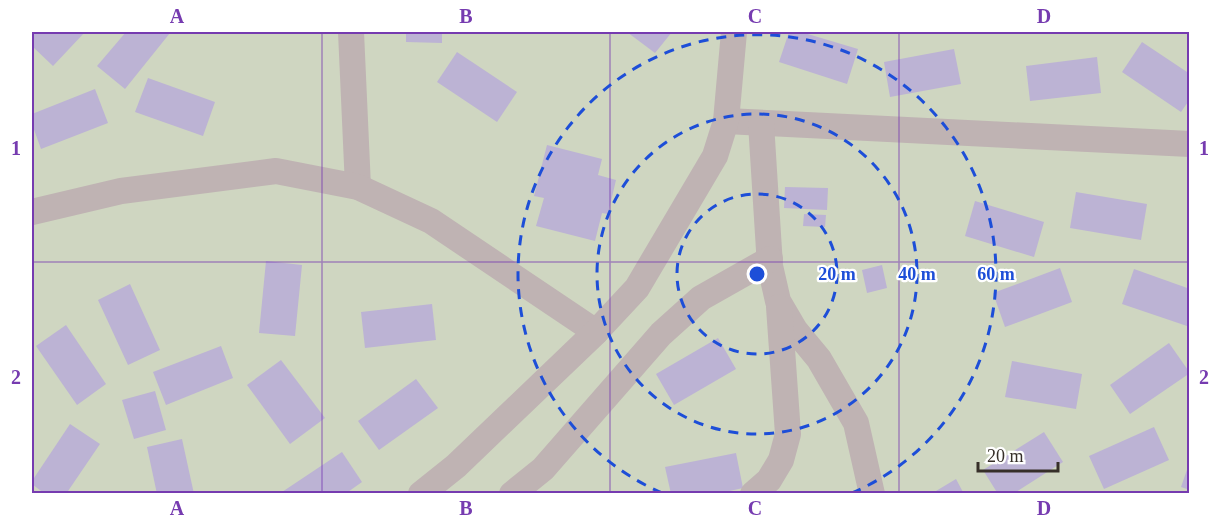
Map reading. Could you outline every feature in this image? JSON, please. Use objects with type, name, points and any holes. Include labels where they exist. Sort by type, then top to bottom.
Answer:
[{"type":"street","points":[[351,32],[358,187]]},
{"type":"street","points":[[421,494],[456,466],[596,332],[637,288],[715,156],[726,121],[734,32]]},
{"type":"street","points":[[726,121],[1190,144]]},
{"type":"street","points":[[753,494],[770,480],[781,460],[788,434],[778,301],[770,260],[760,123]]},
{"type":"street","points":[[32,212],[121,190],[276,171],[358,187],[431,221],[596,332]]},
{"type":"street","points":[[512,494],[543,468],[661,334],[701,298],[770,260]]},
{"type":"street","points":[[778,301],[795,330],[819,359],[856,423],[872,494]]},
{"type":"green space","points":[[32,32],[1189,32],[1189,493],[32,493]]},
{"type":"building","points":[[36,32],[85,32],[53,66],[32,46],[32,36]]},
{"type":"building","points":[[126,32],[170,33],[125,89],[97,66]]},
{"type":"building","points":[[406,32],[442,32],[442,43],[406,42]]},
{"type":"building","points":[[627,32],[672,32],[655,53]]},
{"type":"building","points":[[789,32],[801,32],[858,49],[847,84],[779,62]]},
{"type":"building","points":[[1142,42],[1190,74],[1190,99],[1181,112],[1122,72]]},
{"type":"building","points":[[954,49],[961,84],[890,97],[884,62]]},
{"type":"building","points":[[457,52],[517,92],[497,122],[437,82]]},
{"type":"building","points":[[1097,57],[1101,93],[1030,101],[1026,66]]},
{"type":"building","points":[[148,78],[215,102],[203,136],[135,112]]},
{"type":"building","points":[[95,89],[108,123],[41,149],[32,124],[32,114]]},
{"type":"building","points":[[547,145],[602,159],[598,175],[616,180],[608,214],[602,213],[595,241],[536,226],[544,198],[534,196]]},
{"type":"building","points":[[785,187],[828,188],[827,210],[784,208]]},
{"type":"building","points":[[1076,192],[1147,204],[1141,240],[1070,228]]},
{"type":"building","points":[[975,201],[1044,222],[1034,257],[965,236]]},
{"type":"building","points":[[804,214],[826,215],[825,227],[803,226]]},
{"type":"building","points":[[266,261],[302,265],[295,336],[259,333]]},
{"type":"building","points":[[882,265],[887,288],[867,293],[862,270]]},
{"type":"building","points":[[1060,268],[1072,302],[1005,327],[993,293]]},
{"type":"building","points":[[1134,269],[1190,289],[1190,327],[1122,304]]},
{"type":"building","points":[[130,284],[160,350],[128,365],[98,300]]},
{"type":"building","points":[[432,304],[436,340],[365,348],[361,312]]},
{"type":"building","points":[[66,325],[106,384],[77,405],[36,346]]},
{"type":"building","points":[[718,338],[736,369],[674,405],[656,374]]},
{"type":"building","points":[[1169,343],[1190,373],[1130,414],[1110,385]]},
{"type":"building","points":[[221,346],[233,378],[166,405],[153,372]]},
{"type":"building","points":[[281,360],[325,418],[290,444],[247,385]]},
{"type":"building","points":[[1012,361],[1082,374],[1076,409],[1005,397]]},
{"type":"building","points":[[416,379],[438,408],[379,450],[358,421]]},
{"type":"building","points":[[155,391],[166,430],[134,439],[122,400]]},
{"type":"building","points":[[70,424],[100,444],[66,494],[45,494],[32,484],[32,481]]},
{"type":"building","points":[[1154,427],[1169,460],[1104,489],[1089,456]]},
{"type":"building","points":[[1044,432],[1063,462],[1013,494],[998,494],[983,470]]},
{"type":"building","points":[[182,439],[194,494],[157,494],[147,447]]},
{"type":"building","points":[[342,452],[362,482],[345,494],[283,494],[282,492]]},
{"type":"building","points":[[736,453],[743,488],[716,494],[671,494],[665,467]]},
{"type":"building","points":[[1190,464],[1190,490],[1181,487]]},
{"type":"building","points":[[956,479],[964,494],[931,494]]}]
